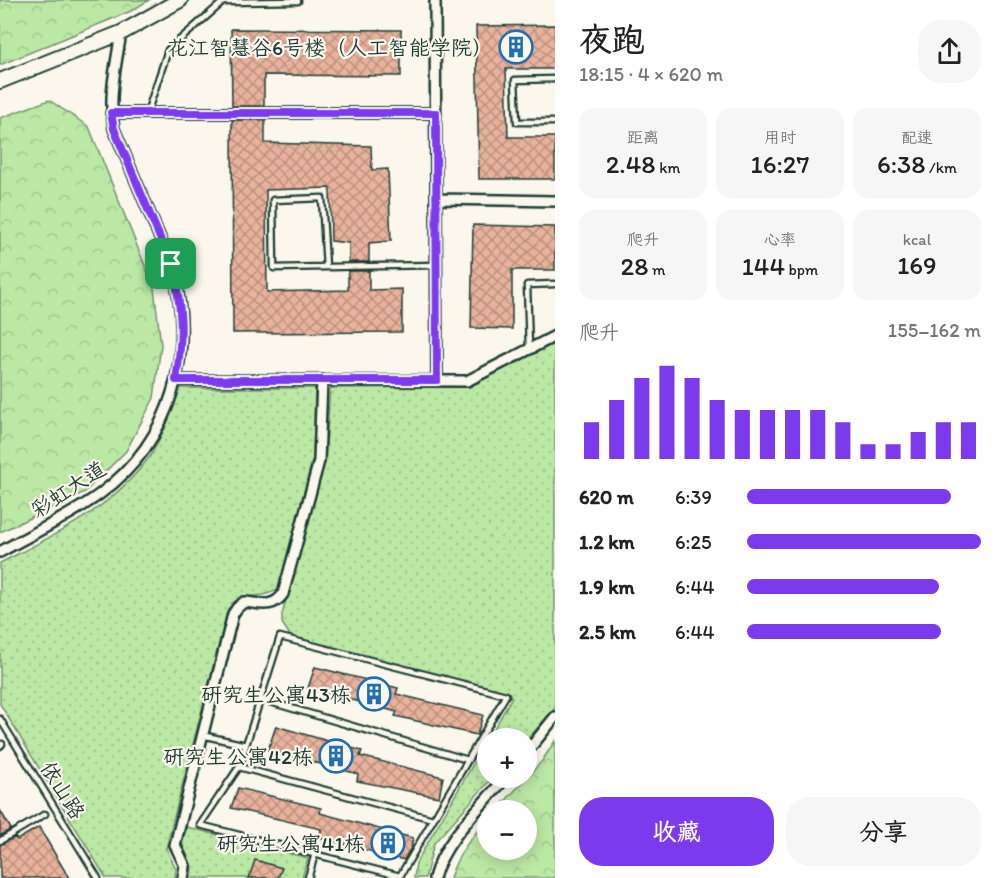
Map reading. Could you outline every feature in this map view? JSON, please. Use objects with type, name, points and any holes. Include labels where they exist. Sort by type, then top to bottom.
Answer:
[{"type":"main road","points":[[0,81],[121,33],[180,0]]},
{"type":"street","points":[[435,0],[437,380]]},
{"type":"street","name":"彩虹大道","points":[[0,552],[84,505],[120,477],[138,457],[156,431],[176,380],[182,337],[181,304],[177,286],[171,264],[114,129],[111,113],[121,33]]},
{"type":"street","points":[[111,113],[436,113]]},
{"type":"street","points":[[437,200],[555,201]]},
{"type":"street","points":[[176,380],[467,381],[555,336]]},
{"type":"street","points":[[183,878],[184,866],[175,844],[237,608],[244,602],[272,604],[283,594],[319,461],[322,380]]},
{"type":"street","points":[[537,739],[555,717]]},
{"type":"street","points":[[434,878],[439,861],[452,841],[497,788]]},
{"type":"lane","points":[[147,113],[168,50],[223,2],[298,1]]},
{"type":"lane","points":[[555,79],[515,80],[517,122],[555,122]]},
{"type":"lane","points":[[326,267],[322,198],[273,201],[274,268],[437,265]]},
{"type":"lane","points":[[529,349],[527,285],[555,284]]},
{"type":"lane","points":[[280,637],[506,695],[400,876],[200,825],[239,767],[246,745],[280,637]]},
{"type":"lane","points":[[260,699],[468,760]]},
{"type":"lane","name":"依山路","points":[[0,719],[98,878]]},
{"type":"lane","points":[[202,735],[246,745]]},
{"type":"lane","points":[[239,767],[433,819]]},
{"type":"lane","points":[[0,841],[45,814]]},
{"type":"lane","points":[[308,878],[315,854]]},
{"type":"green space","points":[[0,0],[149,0],[131,11],[0,65]]},
{"type":"green space","points":[[49,100],[89,127],[154,288],[161,345],[154,398],[126,451],[85,492],[0,532],[0,118]]},
{"type":"green space","points":[[555,343],[555,708],[537,729],[495,728],[512,697],[293,640],[282,623],[282,614],[325,462],[330,388],[469,387]]},
{"type":"green space","points":[[180,388],[315,388],[313,457],[278,590],[264,595],[240,598],[228,609],[166,848],[176,869],[175,878],[106,878],[0,704],[0,563],[82,518],[119,491],[135,475],[155,448]]},
{"type":"green space","points":[[555,741],[555,878],[450,878],[456,862],[477,831],[477,860],[537,860],[537,800],[506,800],[517,788],[537,788],[537,766]]},
{"type":"green space","points":[[477,757],[477,788],[483,788],[434,843],[425,878],[414,878],[416,863]]},
{"type":"green space","points":[[187,827],[308,858],[302,878],[191,878],[192,867],[182,843]]},
{"type":"building","points":[[555,25],[555,69],[506,69],[508,137],[555,137],[555,179],[479,179],[476,26]]},
{"type":"building","points":[[231,29],[401,30],[401,76],[264,75],[264,106],[232,106]]},
{"type":"building","points":[[232,120],[265,120],[265,143],[371,146],[372,170],[388,169],[391,241],[369,243],[369,262],[349,262],[349,243],[331,241],[330,188],[266,190],[267,292],[348,290],[348,271],[369,271],[369,290],[402,289],[402,332],[233,333]]},
{"type":"building","points":[[473,225],[555,227],[555,270],[512,270],[512,329],[471,328]]},
{"type":"building","points":[[315,667],[398,688],[396,694],[483,715],[479,728],[477,728],[477,735],[395,716],[397,712],[308,688]]},
{"type":"building","points":[[276,726],[362,751],[360,756],[443,777],[439,797],[357,781],[358,774],[268,750]]},
{"type":"building","points":[[238,788],[321,808],[320,813],[413,838],[411,848],[404,860],[320,838],[321,829],[231,808]]},
{"type":"building","points":[[0,810],[11,829],[0,836]]},
{"type":"building","points":[[39,827],[69,878],[0,878],[0,845],[15,837],[17,840]]},
{"type":"building","points":[[255,860],[282,868],[278,878],[249,878]]},
{"type":"place","name":"花江智慧谷6号楼（人工智能学院）","points":[[516,47]]},
{"type":"place","name":"研究生公寓43栋","points":[[374,694]]},
{"type":"place","name":"研究生公寓42栋","points":[[336,756]]},
{"type":"place","name":"研究生公寓41栋","points":[[388,843]]},
{"type":"route","points":[[111,113],[436,113],[437,380],[176,380],[182,322],[181,304],[171,264],[131,174],[114,129],[111,113]]}]
